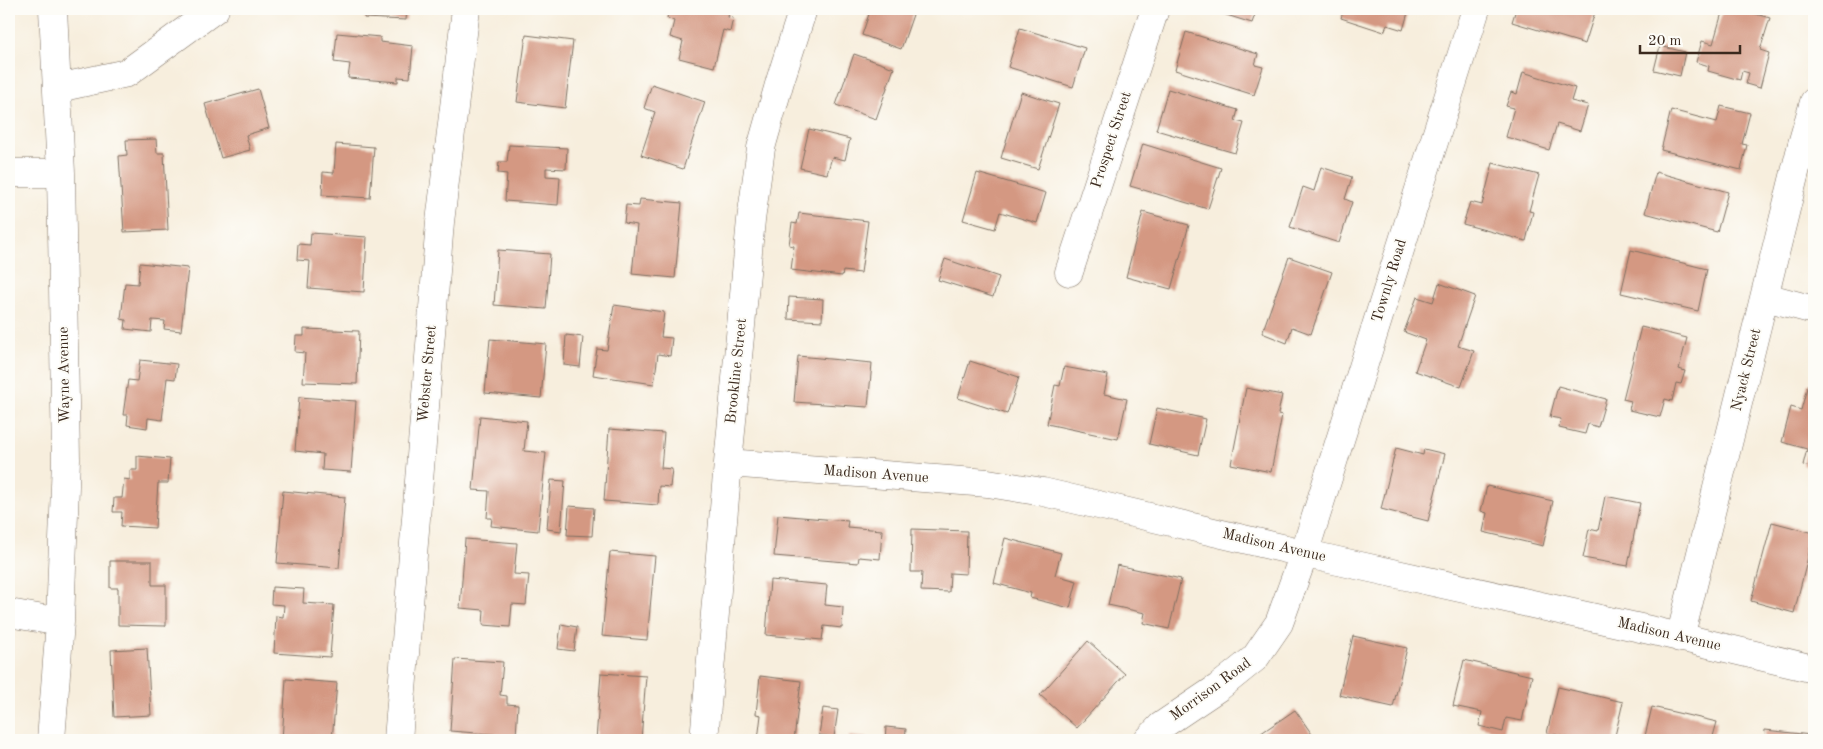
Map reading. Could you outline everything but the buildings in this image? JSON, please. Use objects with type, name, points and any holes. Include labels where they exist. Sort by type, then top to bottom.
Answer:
[{"type":"street","name":"Wayne Avenue","points":[[51,740],[60,622],[66,459],[61,173],[53,9]]},
{"type":"street","points":[[58,88],[127,73],[215,9]]},
{"type":"street","name":"Webster Street","points":[[398,740],[440,222],[466,9]]},
{"type":"street","name":"Brookline Street","points":[[704,740],[751,220],[761,148],[803,9]]},
{"type":"street","name":"Prospect Street","points":[[1069,272],[1155,9]]},
{"type":"street","name":"Townly Road","points":[[1304,554],[1476,9]]},
{"type":"street","name":"Nyack Street","points":[[1680,638],[1814,102]]},
{"type":"street","points":[[9,173],[61,173]]},
{"type":"street","points":[[1765,297],[1814,310]]},
{"type":"street","name":"Madison Avenue","points":[[728,463],[997,485],[1043,492],[1304,554],[1814,669]]},
{"type":"street","name":"Morrison Road","points":[[1148,740],[1161,726],[1219,686],[1255,658],[1279,623],[1304,554]]},
{"type":"street","points":[[9,613],[60,622]]}]
